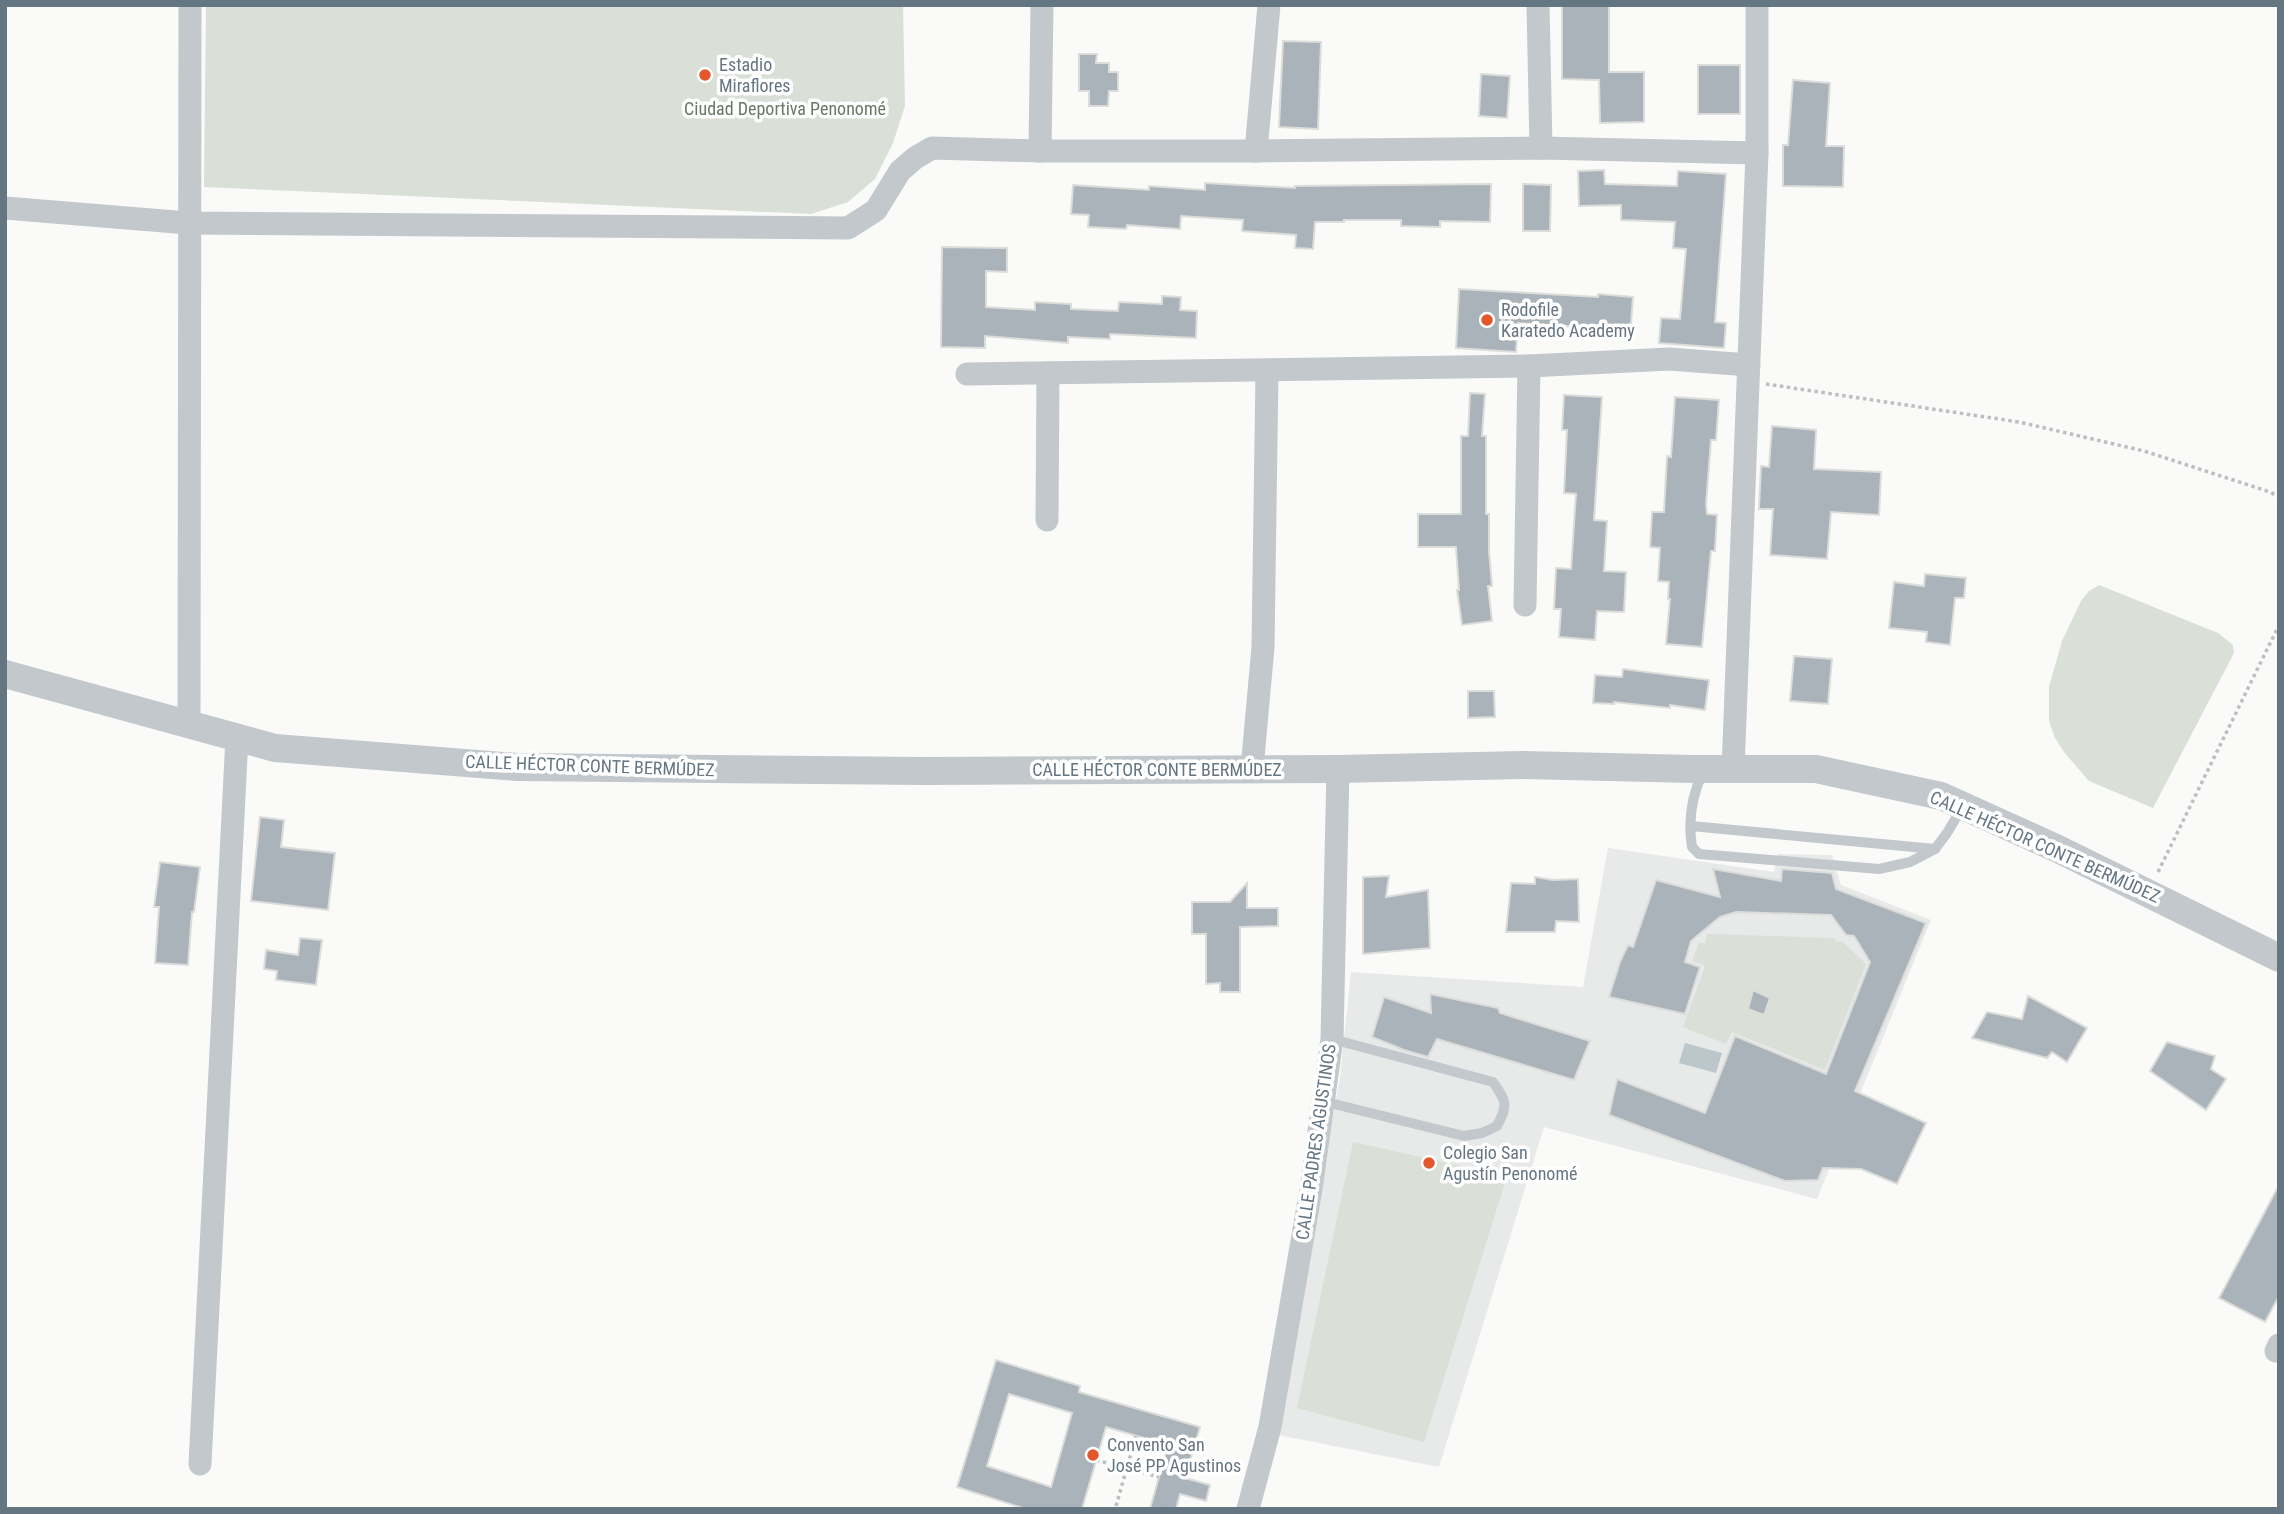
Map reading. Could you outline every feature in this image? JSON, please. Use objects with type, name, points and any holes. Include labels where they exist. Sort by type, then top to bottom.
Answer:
[{"type":"street","points":[[189,724],[190,5]]},
{"type":"street","points":[[1040,151],[1042,5]]},
{"type":"street","points":[[1256,151],[1269,5]]},
{"type":"street","points":[[1538,5],[1541,148]]},
{"type":"street","points":[[1732,769],[1757,153],[1757,5]]},
{"type":"street","points":[[5,208],[188,223],[848,228],[876,210],[900,171],[932,148],[1040,151],[1541,148],[1757,153]]},
{"type":"street","points":[[967,374],[1529,366],[1669,359],[1749,373]]},
{"type":"street","points":[[1525,605],[1529,366]]},
{"type":"street","points":[[1252,769],[1263,647],[1267,371]]},
{"type":"street","points":[[1047,520],[1048,373]]},
{"type":"street","name":"CALLE HÉCTOR CONTE BERMÚDEZ","points":[[5,674],[275,748],[517,766],[925,771],[1338,769],[1522,765],[1816,769],[1941,796],[2279,958]]},
{"type":"street","points":[[200,1464],[237,737]]},
{"type":"street","name":"CALLE PADRES AGUSTINOS","points":[[1248,1509],[1270,1427],[1311,1189],[1332,1038],[1338,769]]},
{"type":"lane","points":[[1704,769],[1694,792],[1691,826],[1692,847],[1699,854],[1879,869],[1910,862],[1935,849],[1963,806]]},
{"type":"lane","points":[[1691,826],[1935,849]]},
{"type":"lane","points":[[1322,1101],[1464,1136],[1482,1133],[1497,1126],[1506,1108],[1503,1097],[1493,1082],[1332,1038]]},
{"type":"path","points":[[1749,373],[2019,422],[2144,451],[2279,497]]},
{"type":"path","points":[[2148,893],[2279,625]]},
{"type":"path","points":[[1116,1506],[1136,1436]]},
{"type":"path","points":[[1097,1461],[1159,1477]]},
{"type":"shaded area","name":"Colegio San Agustín Penonomé","points":[[1608,848],[1774,872],[1778,854],[1832,855],[1841,885],[1931,920],[1817,1199],[1544,1127],[1439,1467],[1274,1434],[1340,1078],[1351,972],[1583,987]]},
{"type":"shaded area","points":[[1685,1043],[1722,1053],[1716,1073],[1679,1063]]},
{"type":"green space","name":"Ciudad Deportiva Penonomé","points":[[206,5],[903,5],[905,106],[893,143],[875,179],[848,202],[811,214],[204,187]]},
{"type":"green space","points":[[2099,585],[2218,633],[2233,645],[2234,653],[2153,808],[2089,781],[2064,752],[2049,721],[2049,687],[2062,641],[2081,601],[2089,591]]},
{"type":"green space","points":[[1707,934],[1835,938],[1836,942],[1842,941],[1866,964],[1825,1070],[1732,1032],[1726,1044],[1683,1027],[1704,969],[1704,965],[1692,961],[1699,942],[1705,944]]},
{"type":"green space","points":[[1353,1142],[1507,1176],[1424,1442],[1297,1408]]},
{"type":"building","points":[[1562,5],[1609,5],[1609,72],[1644,72],[1644,122],[1600,123],[1599,80],[1562,79]]},
{"type":"building","points":[[1283,41],[1321,42],[1318,129],[1279,127]]},
{"type":"building","points":[[1079,54],[1097,54],[1096,63],[1109,63],[1109,72],[1118,72],[1118,91],[1109,91],[1108,106],[1089,106],[1089,91],[1079,91]]},
{"type":"building","points":[[1698,65],[1740,65],[1740,114],[1698,114]]},
{"type":"building","points":[[1481,74],[1510,76],[1507,118],[1479,116]]},
{"type":"building","points":[[1793,80],[1830,83],[1826,146],[1844,146],[1843,187],[1783,186],[1783,145],[1788,145]]},
{"type":"building","points":[[1604,170],[1605,184],[1677,186],[1678,171],[1726,174],[1715,322],[1726,323],[1724,348],[1659,343],[1661,318],[1680,319],[1686,249],[1673,248],[1675,222],[1621,220],[1621,205],[1579,206],[1578,171]]},
{"type":"building","points":[[1205,183],[1295,188],[1491,184],[1490,222],[1440,221],[1440,227],[1401,226],[1401,220],[1315,222],[1313,249],[1295,248],[1296,235],[1242,231],[1243,220],[1181,216],[1180,229],[1127,225],[1126,229],[1088,227],[1089,215],[1071,214],[1073,185],[1149,190],[1149,186],[1205,190]]},
{"type":"building","points":[[1523,184],[1551,185],[1550,231],[1523,231]]},
{"type":"building","points":[[942,247],[1007,248],[1007,272],[986,271],[986,307],[1035,310],[1035,302],[1071,304],[1071,309],[1118,311],[1119,302],[1162,304],[1162,296],[1181,297],[1180,310],[1197,311],[1196,338],[1110,334],[1110,339],[1068,337],[1068,343],[985,336],[985,348],[941,347]]},
{"type":"building","points":[[1459,289],[1633,297],[1630,337],[1594,334],[1595,328],[1518,323],[1516,352],[1456,348]]},
{"type":"building","points":[[1470,393],[1485,394],[1482,436],[1486,436],[1486,514],[1489,514],[1492,586],[1488,586],[1492,621],[1462,625],[1457,590],[1456,547],[1418,547],[1418,514],[1461,514],[1461,436],[1468,436]]},
{"type":"building","points":[[1564,395],[1602,397],[1594,520],[1607,521],[1604,571],[1626,572],[1624,612],[1597,611],[1595,640],[1559,637],[1561,609],[1554,609],[1556,568],[1571,569],[1576,494],[1564,493],[1567,430],[1562,430]]},
{"type":"building","points":[[1675,397],[1719,400],[1716,440],[1711,440],[1706,504],[1707,514],[1717,515],[1715,551],[1711,551],[1702,647],[1666,644],[1669,582],[1658,581],[1660,548],[1650,547],[1652,512],[1664,512],[1667,456],[1671,457]]},
{"type":"building","points":[[1772,426],[1816,430],[1814,469],[1881,472],[1879,515],[1831,512],[1827,559],[1770,555],[1773,509],[1759,509],[1761,466],[1769,467]]},
{"type":"building","points":[[1925,574],[1966,578],[1964,598],[1955,598],[1950,645],[1926,642],[1927,632],[1889,628],[1894,582],[1924,586]]},
{"type":"building","points":[[1794,656],[1832,659],[1828,704],[1790,701]]},
{"type":"building","points":[[1623,669],[1709,680],[1705,710],[1670,705],[1670,708],[1614,702],[1593,703],[1595,675],[1622,677]]},
{"type":"building","points":[[1468,691],[1494,691],[1495,717],[1468,718]]},
{"type":"building","points":[[260,817],[284,820],[281,847],[335,853],[328,910],[251,901]]},
{"type":"building","points":[[160,862],[200,867],[192,912],[188,965],[155,963],[159,907],[154,907]]},
{"type":"building","points":[[1713,869],[1781,881],[1782,869],[1832,873],[1836,889],[1926,923],[1855,1091],[1926,1123],[1897,1184],[1861,1169],[1823,1168],[1818,1180],[1785,1181],[1609,1115],[1617,1079],[1705,1113],[1735,1036],[1826,1074],[1870,962],[1854,936],[1846,935],[1831,915],[1736,912],[1720,917],[1691,941],[1685,962],[1700,967],[1685,1014],[1609,997],[1628,945],[1633,947],[1656,880],[1720,897]]},
{"type":"building","points":[[1389,876],[1386,897],[1428,890],[1430,948],[1363,954],[1363,877]]},
{"type":"building","points":[[1535,877],[1553,880],[1578,879],[1579,922],[1556,921],[1555,932],[1506,932],[1511,883],[1535,884]]},
{"type":"building","points":[[1247,883],[1247,908],[1278,908],[1278,926],[1240,927],[1240,992],[1220,992],[1220,983],[1206,984],[1206,934],[1192,934],[1192,902],[1230,902]]},
{"type":"building","points":[[300,938],[322,940],[316,985],[276,980],[277,971],[264,969],[266,950],[298,955]]},
{"type":"building","points":[[1753,990],[1770,998],[1764,1015],[1748,1009]]},
{"type":"building","points":[[1430,994],[1498,1008],[1500,1013],[1590,1041],[1574,1080],[1437,1039],[1428,1057],[1372,1037],[1384,997],[1431,1013]]},
{"type":"building","points":[[2028,996],[2087,1028],[2067,1062],[2052,1052],[2047,1058],[1972,1038],[1987,1012],[2022,1019]]},
{"type":"building","points":[[2167,1042],[2215,1056],[2211,1069],[2226,1079],[2206,1110],[2150,1071]]},
{"type":"building","points":[[2279,1185],[2279,1296],[2265,1322],[2219,1298]]},
{"type":"building","points":[[996,1360],[1080,1386],[1079,1392],[1200,1427],[1185,1478],[1210,1485],[1206,1501],[1180,1494],[1176,1509],[1150,1509],[1168,1445],[1106,1427],[1082,1509],[1026,1509],[957,1487]],"holes":[[[1009,1394],[1072,1413],[1051,1487],[987,1466]]]},
{"type":"place","name":"Estadio Miraflores","points":[[705,75]]},
{"type":"place","name":"Rodofile Karatedo Academy","points":[[1487,320]]},
{"type":"place","name":"Colegio San Agustín Penonomé","points":[[1429,1163]]},
{"type":"place","name":"Convento San José PP Agustinos","points":[[1093,1455]]}]
